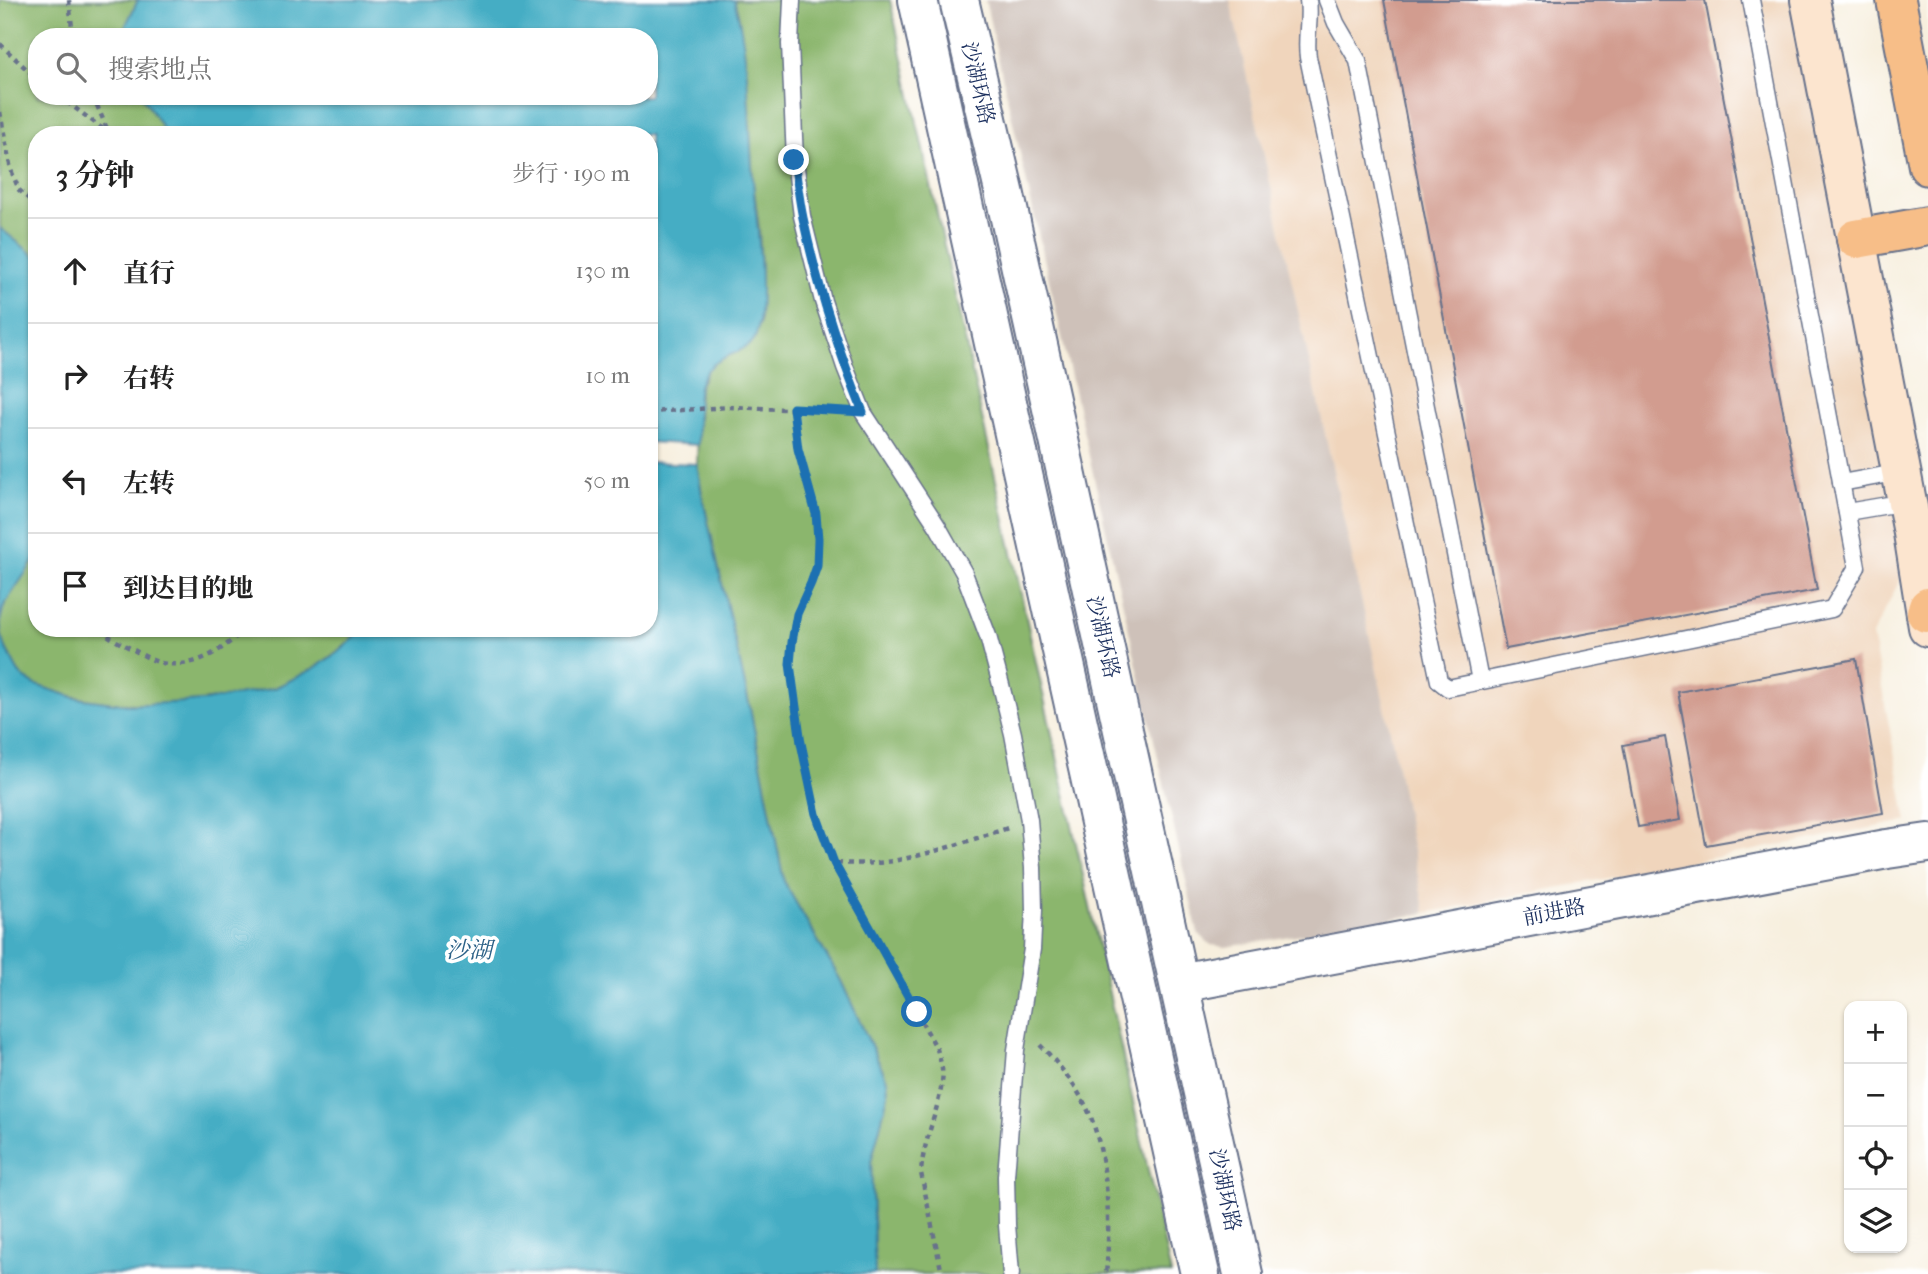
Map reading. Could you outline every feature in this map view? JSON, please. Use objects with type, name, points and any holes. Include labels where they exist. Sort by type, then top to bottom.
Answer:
[{"type":"main road","points":[[1810,0],[1927,616]]},
{"type":"main road","points":[[1896,0],[1928,166]]},
{"type":"main road","points":[[1856,239],[1928,226]]},
{"type":"street","name":"沙湖环路","points":[[918,0],[1200,1274]]},
{"type":"street","name":"沙湖环路","points":[[959,0],[1004,191],[1243,1274]]},
{"type":"street","name":"前进路","points":[[1182,995],[1928,843]]},
{"type":"street","name":"前进路","points":[[1182,995],[1928,866]]},
{"type":"lane","points":[[792,0],[790,44],[794,160],[802,216],[823,301],[863,412],[938,527],[964,573],[988,636],[1001,685],[1029,820],[1034,868],[1031,960],[1019,1024],[1006,1176],[1011,1274]]},
{"type":"lane","points":[[1308,0],[1308,57],[1439,681],[1448,688],[1832,609],[1857,567],[1751,0]]},
{"type":"lane","points":[[1328,0],[1336,23],[1358,61],[1480,681]]},
{"type":"lane","points":[[1842,482],[1904,487]]},
{"type":"lane","points":[[1847,512],[1904,487]]},
{"type":"path","points":[[69,0],[72,28]]},
{"type":"path","points":[[0,44],[28,70]]},
{"type":"path","points":[[71,105],[100,126]]},
{"type":"path","points":[[97,105],[106,126]]},
{"type":"path","points":[[0,112],[11,170],[19,190],[28,198]]},
{"type":"path","points":[[658,411],[730,407],[863,412]]},
{"type":"path","points":[[793,408],[798,449],[816,514],[818,539],[817,566],[797,614],[790,664],[801,743],[814,802],[834,863],[937,1049],[942,1082],[922,1157],[921,1173],[942,1274]]},
{"type":"path","points":[[109,637],[155,661],[167,664],[195,661],[212,654],[237,637]]},
{"type":"path","points":[[834,863],[869,864],[923,855],[1029,820]]},
{"type":"path","points":[[1019,1024],[1050,1055],[1090,1114],[1107,1194],[1109,1242],[1106,1274]]},
{"type":"shaded area","points":[[985,0],[1230,0],[1391,735],[1425,913],[1226,947],[1211,945],[1198,933]]},
{"type":"shaded area","points":[[1230,0],[1805,0],[1906,568],[1872,635],[1907,821],[1425,913],[1391,735]]},
{"type":"green space","points":[[0,0],[138,0],[126,28],[28,28],[28,105],[148,105],[161,126],[28,126],[28,251],[0,228]]},
{"type":"green space","points":[[734,0],[890,0],[1171,1274],[875,1274],[871,1162],[888,1095],[887,1080],[841,981],[784,882],[750,708],[697,464],[699,387],[708,369],[718,360],[740,351],[760,323],[759,229],[753,182],[746,71]]},
{"type":"green space","points":[[28,568],[28,637],[354,637],[312,669],[265,690],[173,704],[101,702],[39,687],[20,674],[6,648],[0,621],[5,603]]},
{"type":"water","points":[[138,0],[734,0],[746,67],[761,264],[760,314],[758,330],[752,342],[711,366],[704,375],[698,391],[698,445],[658,443],[658,126],[161,126],[148,105],[658,105],[658,28],[126,28]]},
{"type":"water","points":[[0,228],[28,251],[28,569],[4,605],[0,621]]},
{"type":"water","name":"沙湖","points":[[658,462],[697,464],[750,708],[784,882],[841,981],[887,1080],[888,1095],[871,1162],[875,1274],[0,1274],[0,621],[6,648],[25,679],[76,698],[128,705],[205,701],[275,688],[313,669],[355,637],[658,637]]},
{"type":"building","points":[[1384,0],[1705,0],[1817,590],[1506,649]]},
{"type":"building","points":[[1856,659],[1883,813],[1706,845],[1678,692]]},
{"type":"building","points":[[1665,737],[1680,820],[1638,827],[1623,745]]},
{"type":"route","points":[[794,160],[802,216],[823,301],[863,412],[793,408],[798,449],[816,514],[818,539],[817,566],[797,614],[790,664],[801,743],[816,814],[834,863],[917,1012]]}]
